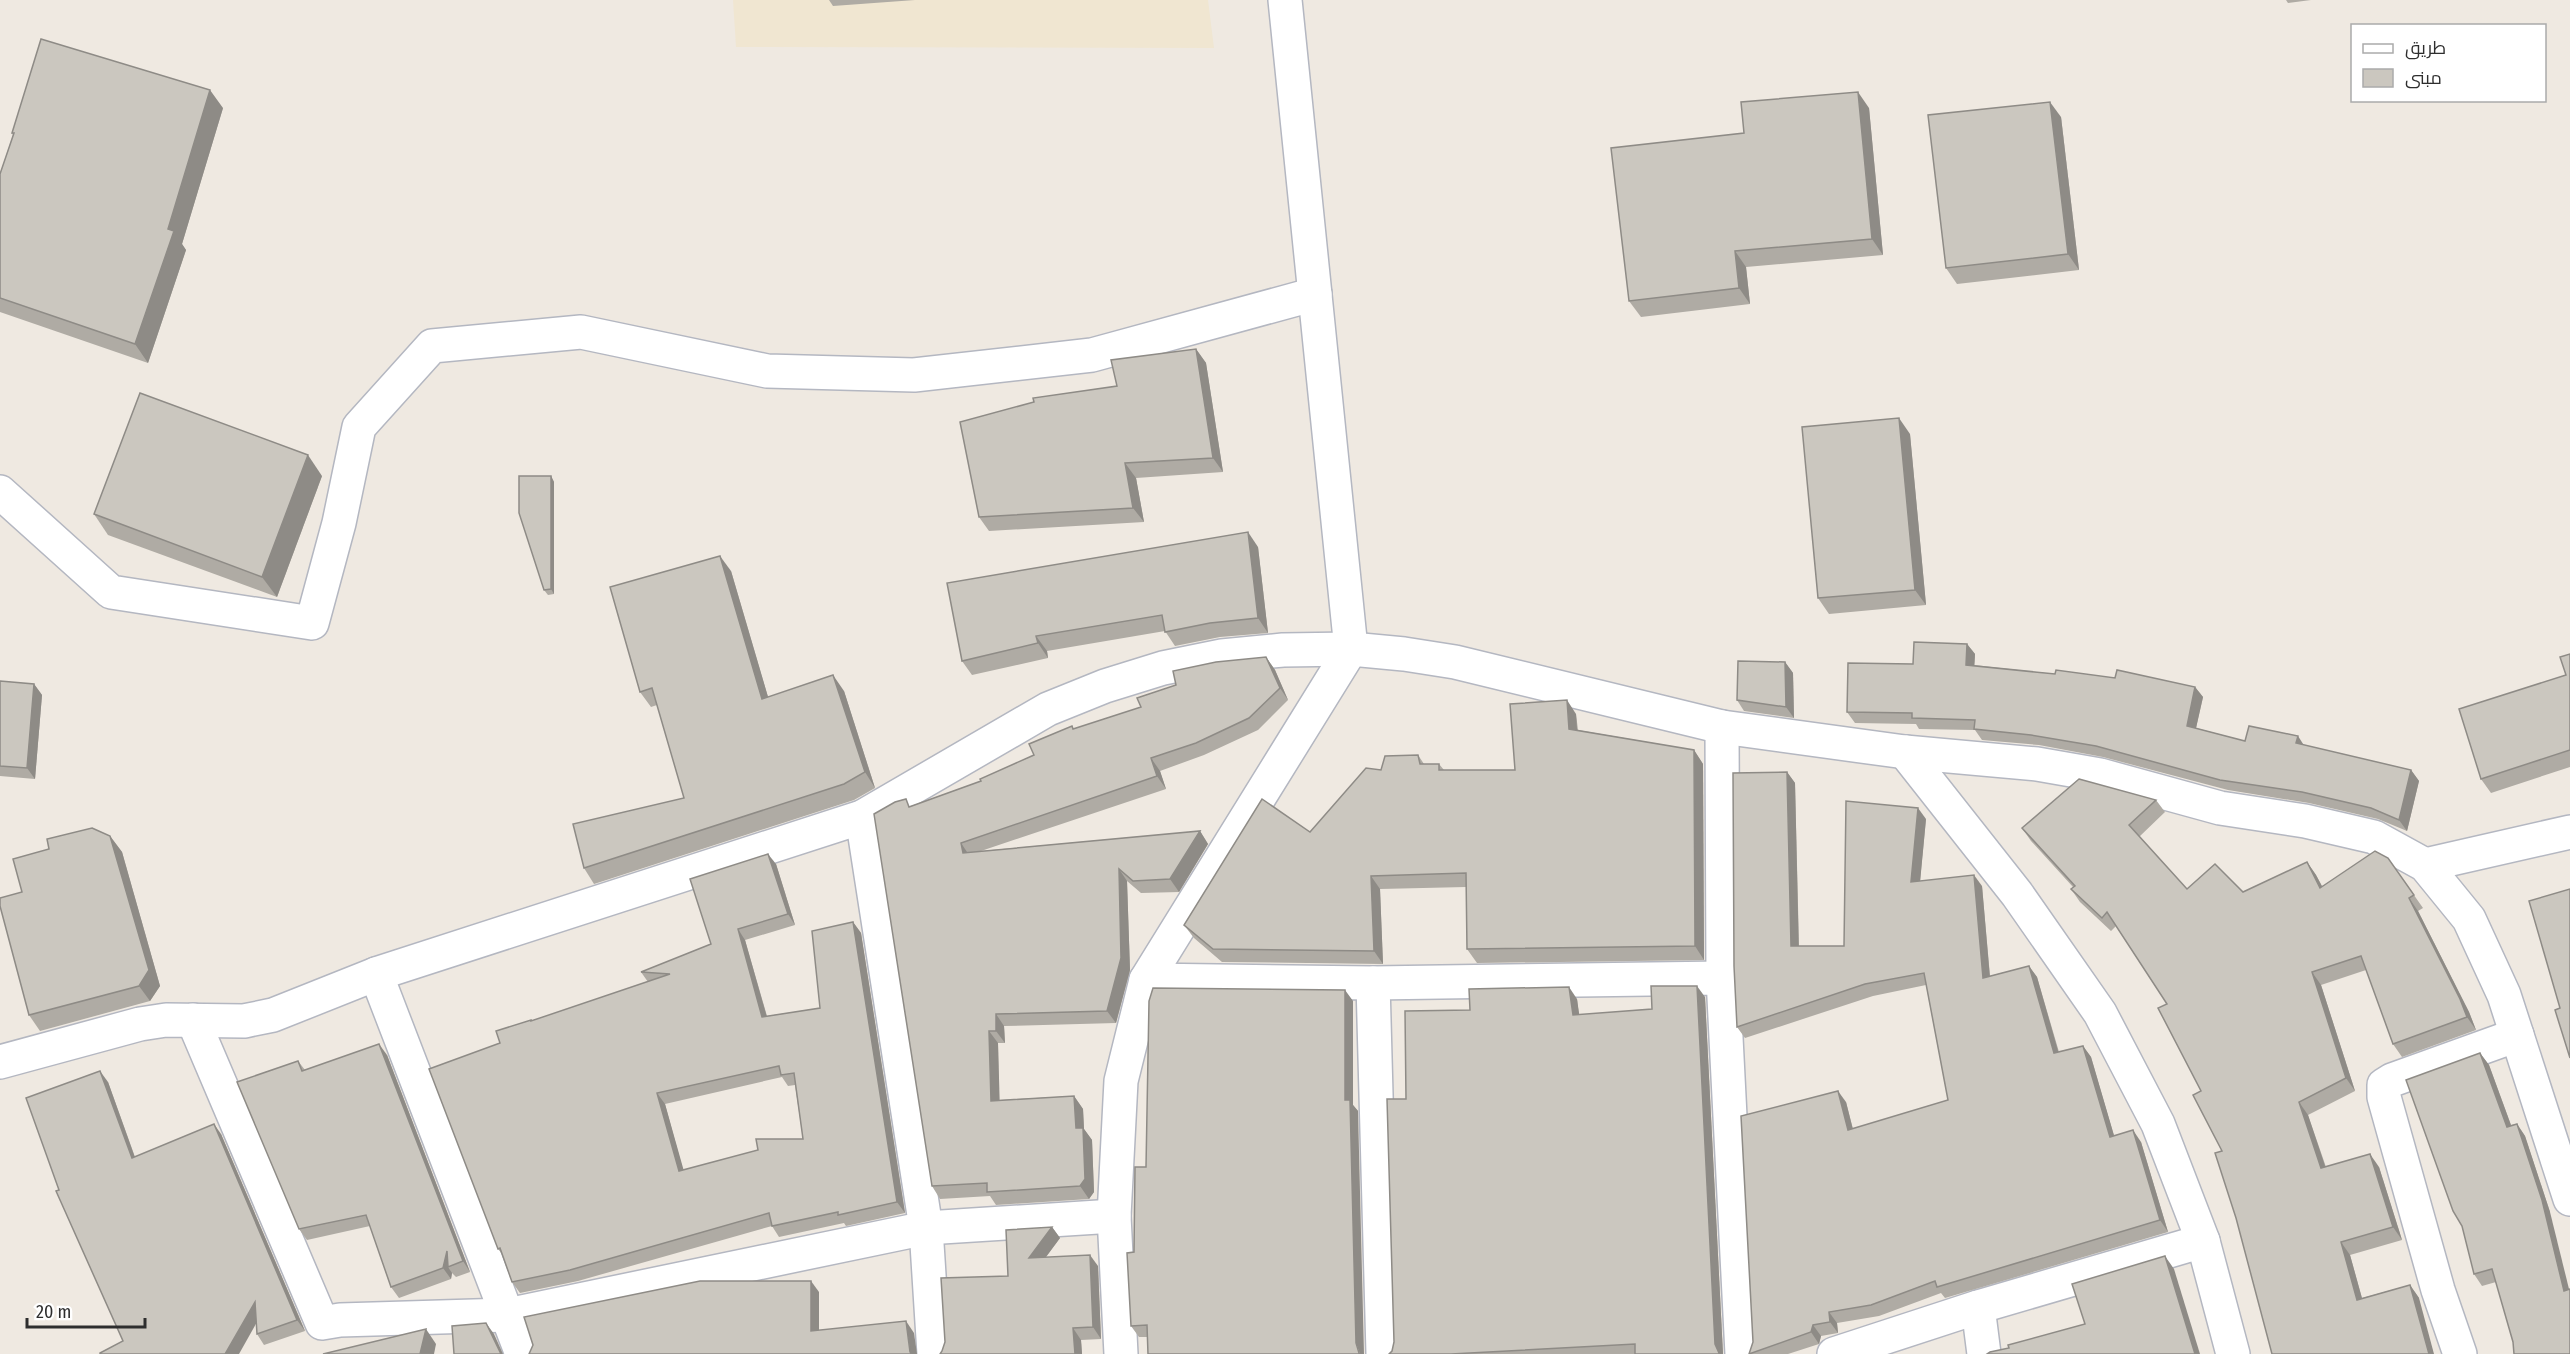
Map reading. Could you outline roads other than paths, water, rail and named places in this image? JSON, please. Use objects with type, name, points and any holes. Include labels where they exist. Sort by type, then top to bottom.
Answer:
[{"type":"street","points":[[1121,1354],[1114,1216],[1121,1082],[1146,980],[1351,649],[1285,0]]},
{"type":"street","points":[[0,492],[111,592],[312,623],[339,523],[359,427],[432,346],[581,332],[767,371],[914,375],[1092,356],[1315,294]]},
{"type":"street","points":[[0,1062],[141,1024],[166,1020],[218,1023],[273,1015],[376,974],[862,817],[1048,709],[1105,686],[1163,668],[1222,656],[1283,650],[1351,649],[1455,662],[1722,727],[1905,752],[2037,764],[2100,775],[2220,808],[2305,821],[2374,837],[2425,865],[2469,920],[2504,995],[2570,1199]]},
{"type":"street","points":[[1722,727],[1723,978],[1742,1354]]},
{"type":"street","points":[[1905,752],[2017,894],[2100,1013],[2158,1124],[2203,1241],[2233,1354]]},
{"type":"street","points":[[862,817],[926,1228],[934,1354]]},
{"type":"street","points":[[2425,865],[2570,832]]},
{"type":"street","points":[[376,974],[522,1354]]},
{"type":"street","points":[[1146,980],[1373,983],[1723,978]]},
{"type":"street","points":[[1373,983],[1383,1354]]},
{"type":"street","points":[[194,1020],[321,1323],[340,1320],[507,1316],[926,1228],[1114,1216]]},
{"type":"street","points":[[2460,1354],[2438,1290],[2384,1097],[2384,1085],[2392,1080],[2517,1035]]},
{"type":"street","points":[[1834,1354],[1978,1307],[2203,1241]]},
{"type":"street","points":[[1978,1307],[1984,1354]]}]
